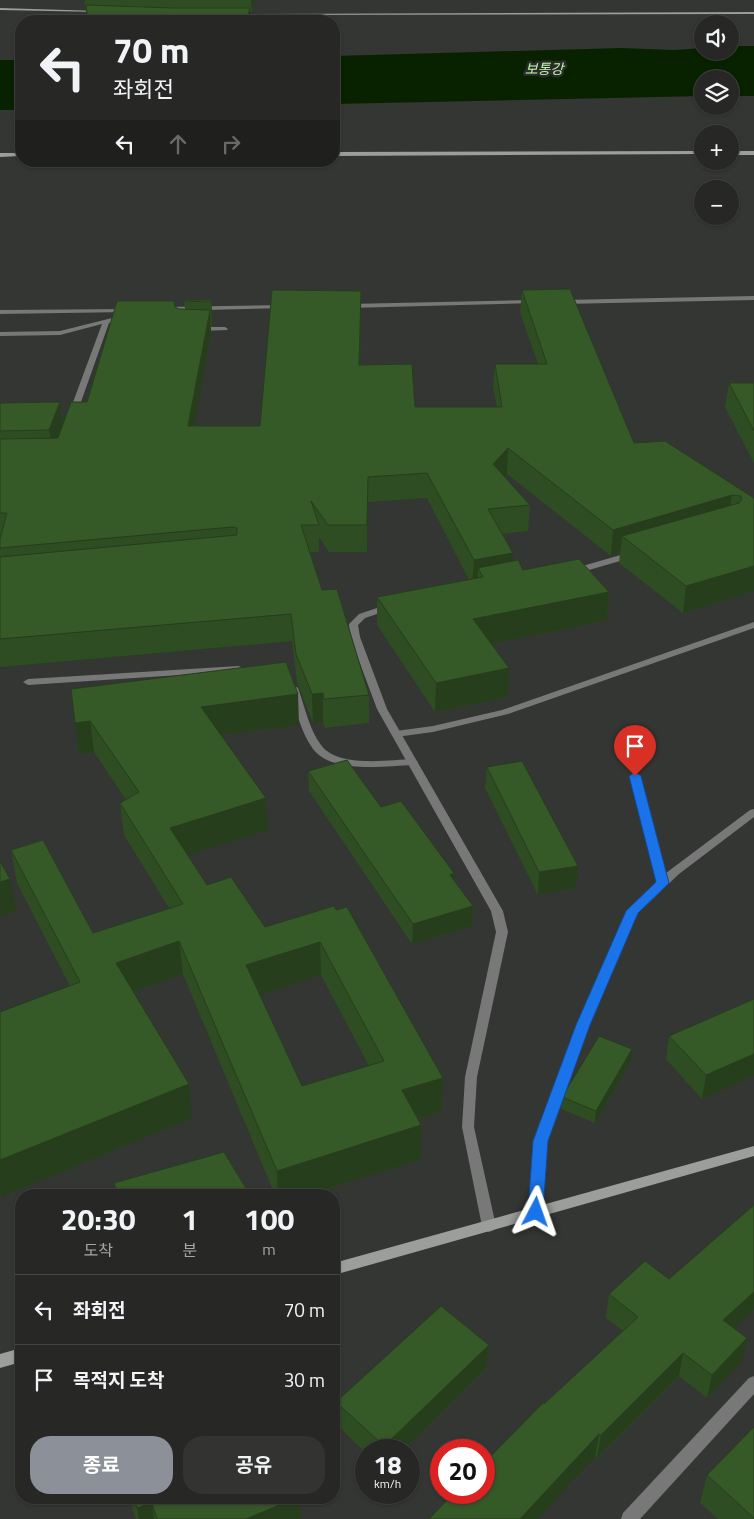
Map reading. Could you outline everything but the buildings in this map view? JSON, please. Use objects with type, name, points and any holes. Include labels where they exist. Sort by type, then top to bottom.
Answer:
[{"type":"street","points":[[0,9],[106,12]]},
{"type":"street","points":[[233,15],[754,13]]},
{"type":"street","points":[[340,154],[694,153]]},
{"type":"street","points":[[739,153],[754,153]]},
{"type":"street","points":[[0,155],[15,155]]},
{"type":"street","points":[[554,302],[754,298]]},
{"type":"street","points":[[336,306],[544,302]]},
{"type":"street","points":[[158,309],[287,307]]},
{"type":"street","points":[[0,312],[138,310]]},
{"type":"street","points":[[0,334],[60,333],[116,319],[135,319]]},
{"type":"street","points":[[70,423],[106,322]]},
{"type":"street","points":[[190,328],[225,329]]},
{"type":"street","points":[[562,575],[641,552]]},
{"type":"street","points":[[402,604],[383,608],[362,616],[353,624],[355,638],[382,709],[497,911],[502,932],[470,1077],[468,1127],[489,1226]]},
{"type":"street","points":[[396,734],[433,729],[505,712],[754,625]]},
{"type":"street","points":[[28,682],[249,668]]},
{"type":"street","points":[[283,678],[291,683],[313,740],[322,754],[342,763],[413,762]]},
{"type":"street","points":[[635,776],[662,883]]},
{"type":"street","points":[[536,1212],[540,1141],[583,1025],[632,911],[662,883],[754,812]]},
{"type":"street","points":[[340,1267],[754,1151]]},
{"type":"street","points":[[0,1361],[15,1357]]},
{"type":"street","points":[[629,1519],[754,1383]]},
{"type":"water","name":"보통강","points":[[739,46],[754,46],[754,96],[739,96],[739,70],[694,70],[694,96],[340,104],[340,56],[621,48],[675,50],[694,49],[694,60],[739,60]]},
{"type":"water","points":[[0,60],[15,60],[15,110],[0,110]]},
{"type":"route","points":[[536,1212],[540,1141],[583,1025],[632,911],[662,883],[635,776]]}]
